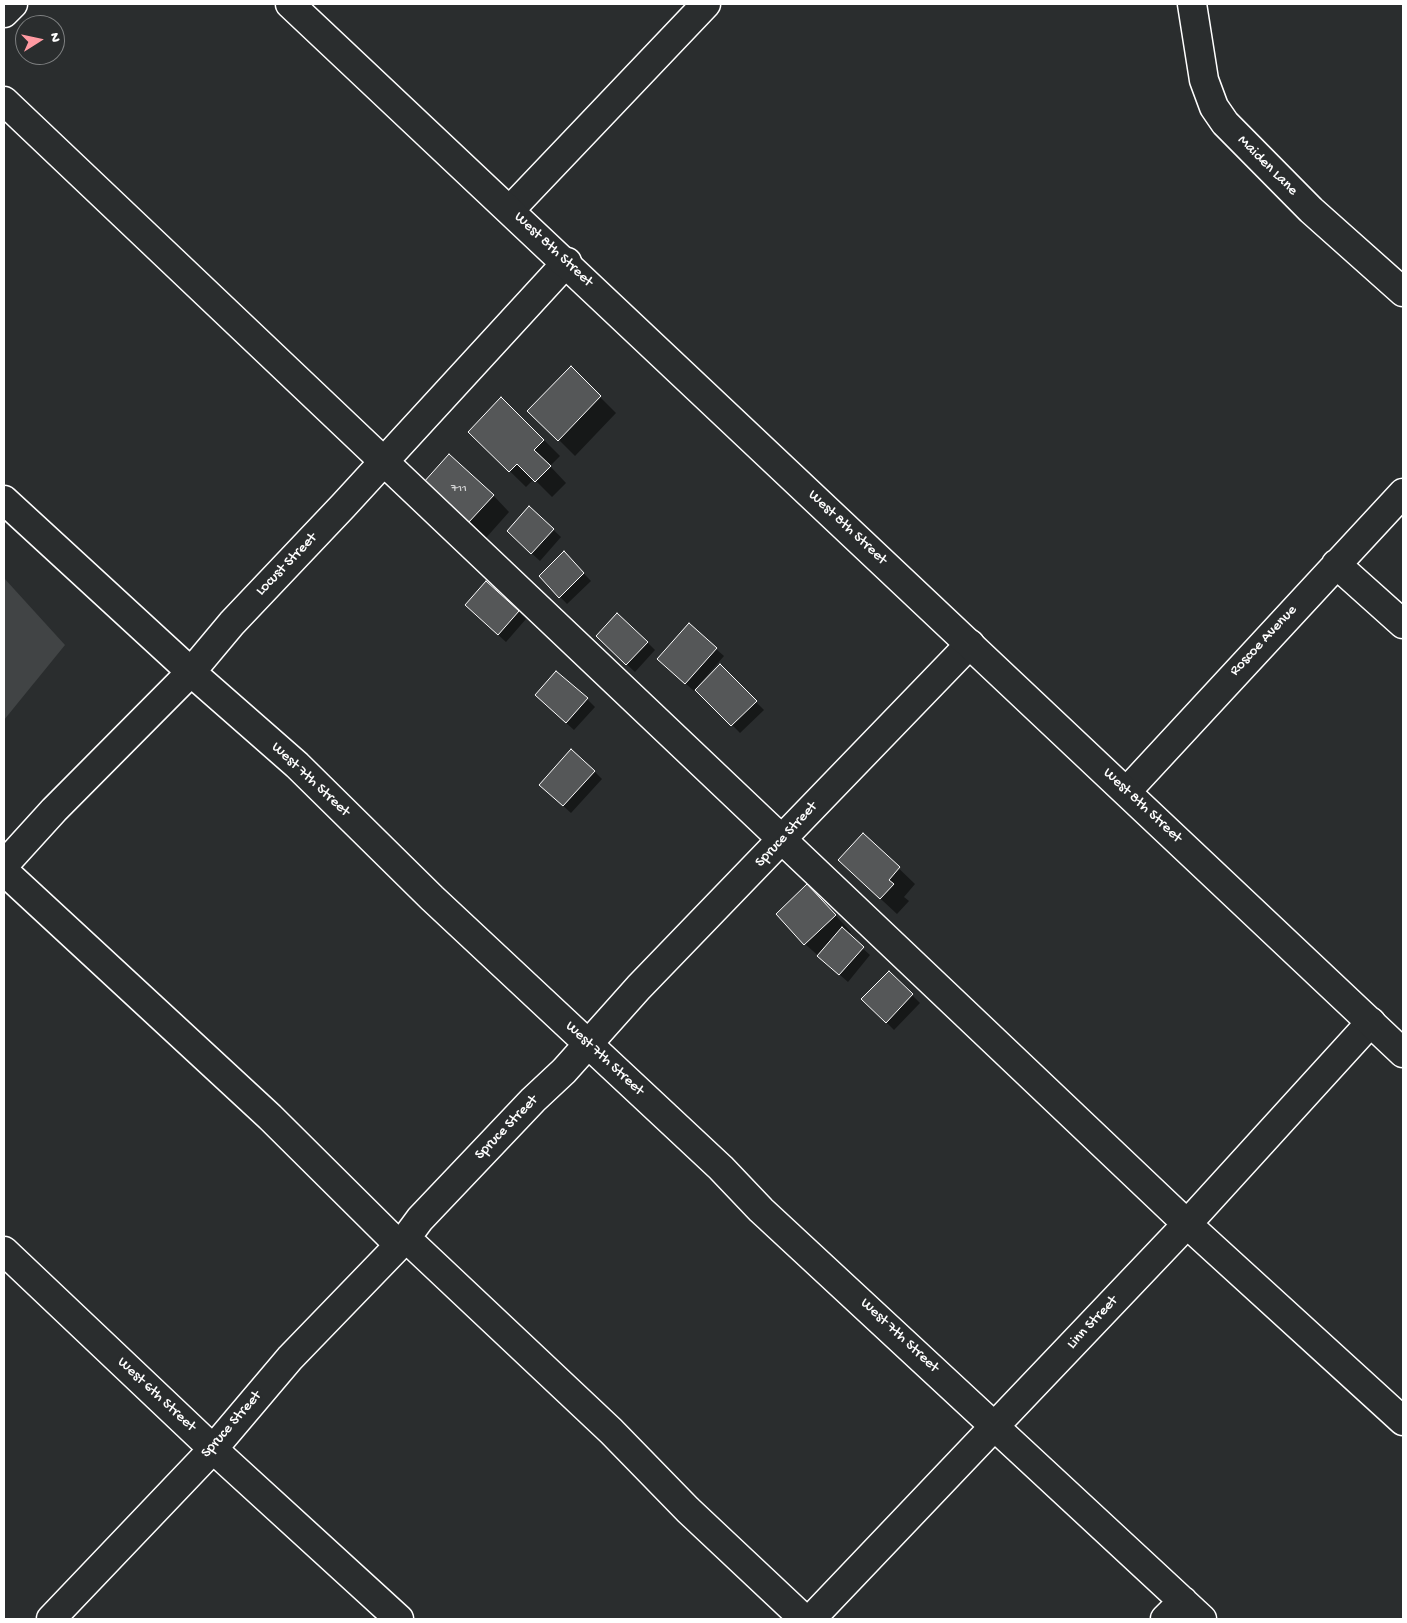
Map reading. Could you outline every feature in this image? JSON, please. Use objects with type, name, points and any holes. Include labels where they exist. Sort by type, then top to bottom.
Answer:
[{"type":"street","points":[[4,13],[13,4]]},
{"type":"street","name":"West 8th Street","points":[[290,4],[566,262],[1403,1053]]},
{"type":"street","points":[[510,210],[706,4]]},
{"type":"street","name":"Maiden Lane","points":[[1192,4],[1204,80],[1214,107],[1225,123],[1311,210],[1403,292]]},
{"type":"street","points":[[4,101],[1187,1224],[1403,1422]]},
{"type":"street","name":"Locust Street","points":[[4,865],[54,810],[191,672],[232,623],[566,262]]},
{"type":"street","name":"Roscoe Avenue","points":[[1127,791],[1403,493]]},
{"type":"street","name":"West 7th Street","points":[[4,500],[191,672],[297,765],[432,898],[721,1168],[762,1210],[926,1360],[1113,1539],[1183,1613]]},
{"type":"street","points":[[1336,564],[1403,624]]},
{"type":"street","name":"Spruce Street","points":[[51,1619],[213,1449],[290,1358],[402,1241],[420,1219],[589,1044],[639,987],[970,644]]},
{"type":"street","points":[[4,871],[402,1241],[612,1431],[688,1510],[804,1619]]},
{"type":"street","name":"Linn Street","points":[[811,1619],[1187,1224],[1370,1022]]},
{"type":"street","name":"West 6th Street","points":[[4,1251],[213,1449],[399,1619]]},
{"type":"shaded area","points":[[4,578],[65,645],[4,720]]},
{"type":"building","points":[[571,366],[601,396],[558,441],[527,411]]},
{"type":"building","points":[[501,397],[544,440],[534,450],[551,466],[535,482],[517,464],[509,472],[468,432]]},
{"type":"building","points":[[449,454],[494,495],[468,523],[423,483]]},
{"type":"building","points":[[529,506],[554,529],[531,554],[507,531]]},
{"type":"building","points":[[564,551],[584,573],[559,598],[539,576]]},
{"type":"building","points":[[486,581],[519,611],[498,635],[465,605]]},
{"type":"building","points":[[617,613],[648,642],[626,665],[596,636]]},
{"type":"building","points":[[689,623],[717,648],[685,684],[657,659]]},
{"type":"building","points":[[720,664],[757,701],[731,726],[695,690]]},
{"type":"building","points":[[556,671],[588,698],[566,723],[535,695]]},
{"type":"building","points":[[571,749],[595,771],[563,806],[539,785]]},
{"type":"building","points":[[863,833],[900,867],[889,880],[894,884],[880,899],[838,860]]},
{"type":"building","points":[[807,884],[836,915],[804,945],[776,914]]},
{"type":"building","points":[[842,927],[864,947],[839,975],[817,956]]},
{"type":"building","points":[[889,971],[913,994],[886,1023],[861,999]]}]
